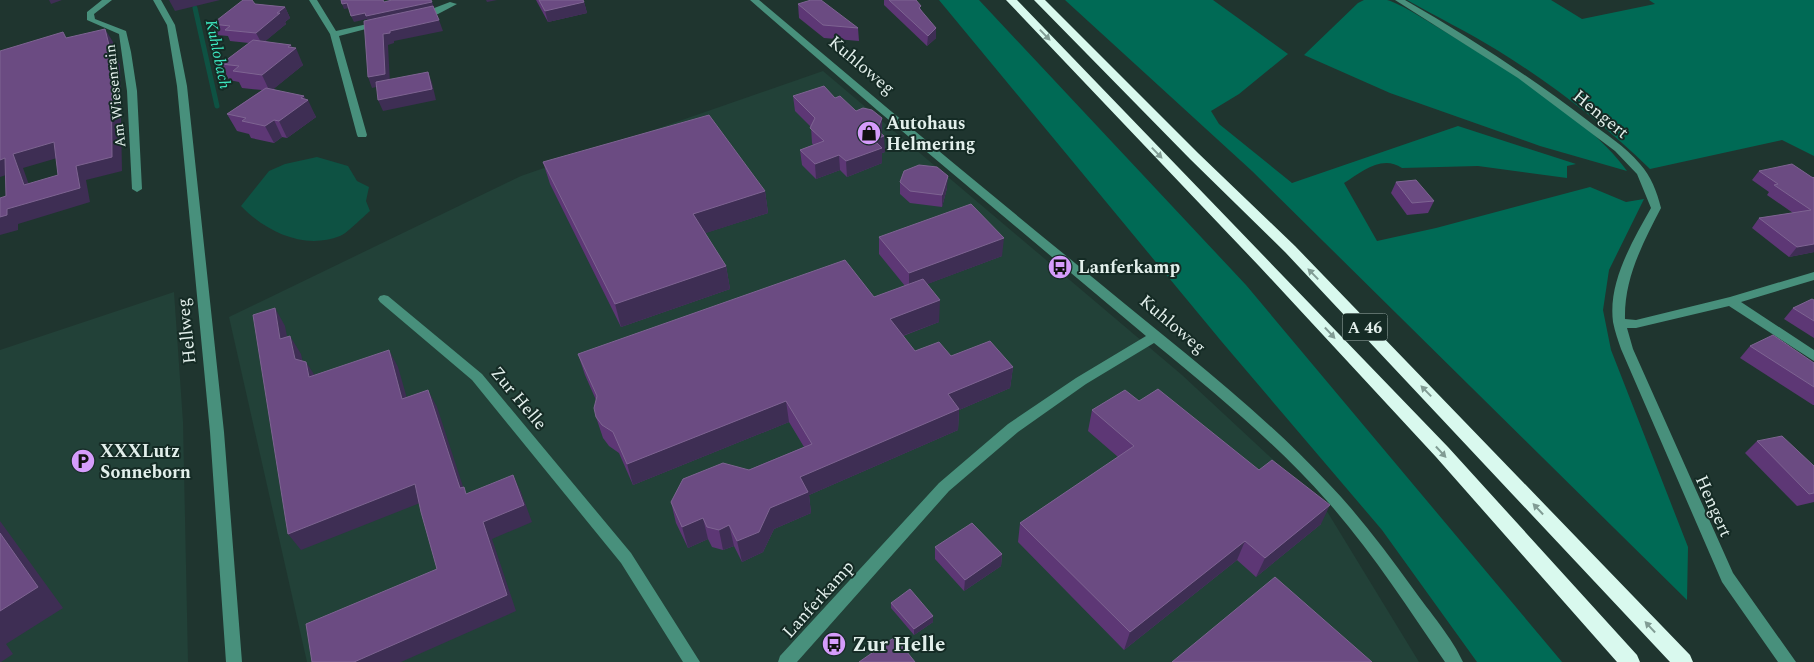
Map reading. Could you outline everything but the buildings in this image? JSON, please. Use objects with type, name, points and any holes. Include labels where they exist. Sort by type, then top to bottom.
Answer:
[{"type":"highway","name":"A 46","points":[[1011,0],[1264,263],[1442,452],[1630,662]]},
{"type":"highway","name":"A 46","points":[[1039,0],[1290,250],[1683,662]]},
{"type":"street","name":"Am Wiesenrain","points":[[108,0],[97,6],[90,14],[91,20],[123,33],[128,55],[132,96],[137,189]]},
{"type":"street","name":"Hellweg","points":[[157,0],[171,25],[182,86],[217,432],[234,662]]},
{"type":"street","points":[[313,0],[334,34],[362,135]]},
{"type":"street","name":"Kuhloweg","points":[[754,0],[880,108],[1242,408],[1292,454],[1346,512],[1387,565],[1455,662]]},
{"type":"street","name":"Hengert","points":[[1399,0],[1491,54],[1552,96],[1619,150],[1641,172],[1650,189],[1656,208],[1639,241],[1618,297],[1620,323],[1627,350],[1727,577],[1788,662]]},
{"type":"street","points":[[408,18],[435,12],[453,4]]},
{"type":"street","points":[[334,34],[389,22]]},
{"type":"street","points":[[1620,323],[1636,324],[1731,301],[1814,276]]},
{"type":"street","name":"Zur Helle","points":[[384,299],[477,377],[626,558],[692,662]]},
{"type":"street","points":[[1731,301],[1814,356]]},
{"type":"street","name":"Lanferkamp","points":[[786,662],[944,487],[1013,428],[1081,381],[1156,336]]},
{"type":"shaded area","points":[[939,0],[979,0],[1246,285],[1562,662],[1477,662],[1382,530],[1222,342]]},
{"type":"shaded area","points":[[1065,0],[1213,0],[1288,54],[1239,94],[1211,111],[1219,124],[1292,183],[1458,126],[1576,164],[1567,166],[1567,178],[1478,166],[1402,168],[1387,163],[1372,166],[1344,183],[1377,241],[1436,228],[1590,187],[1626,202],[1644,199],[1609,270],[1603,310],[1611,350],[1688,547],[1687,600],[1252,171]]},
{"type":"shaded area","points":[[1364,0],[1387,0],[1400,5],[1517,77],[1567,112],[1590,131],[1627,171],[1540,146],[1390,93],[1304,55],[1358,3]]},
{"type":"shaded area","points":[[1407,0],[1551,0],[1582,19],[1655,4],[1649,0],[1814,0],[1814,156],[1782,140],[1650,169],[1577,105],[1538,77],[1486,43]]},
{"type":"shaded area","points":[[823,71],[1182,375],[1325,508],[1419,662],[307,662],[229,317],[521,176]]},
{"type":"shaded area","points":[[317,157],[348,166],[357,181],[369,187],[366,201],[370,211],[342,235],[326,240],[299,240],[274,231],[262,224],[241,206],[269,171],[285,164]]},
{"type":"shaded area","name":"XXXLutz Sonneborn","points":[[174,292],[183,422],[188,662],[0,662],[0,350]]},
{"type":"waterway","name":"Kuhlobach","points":[[195,8],[217,106]]},
{"type":"place","name":"Autohaus Helmering","points":[[869,133]]},
{"type":"place","name":"Lanferkamp","points":[[1060,267]]},
{"type":"place","name":"XXXLutz Sonneborn","points":[[83,461]]},
{"type":"place","name":"Zur Helle","points":[[834,644]]}]
